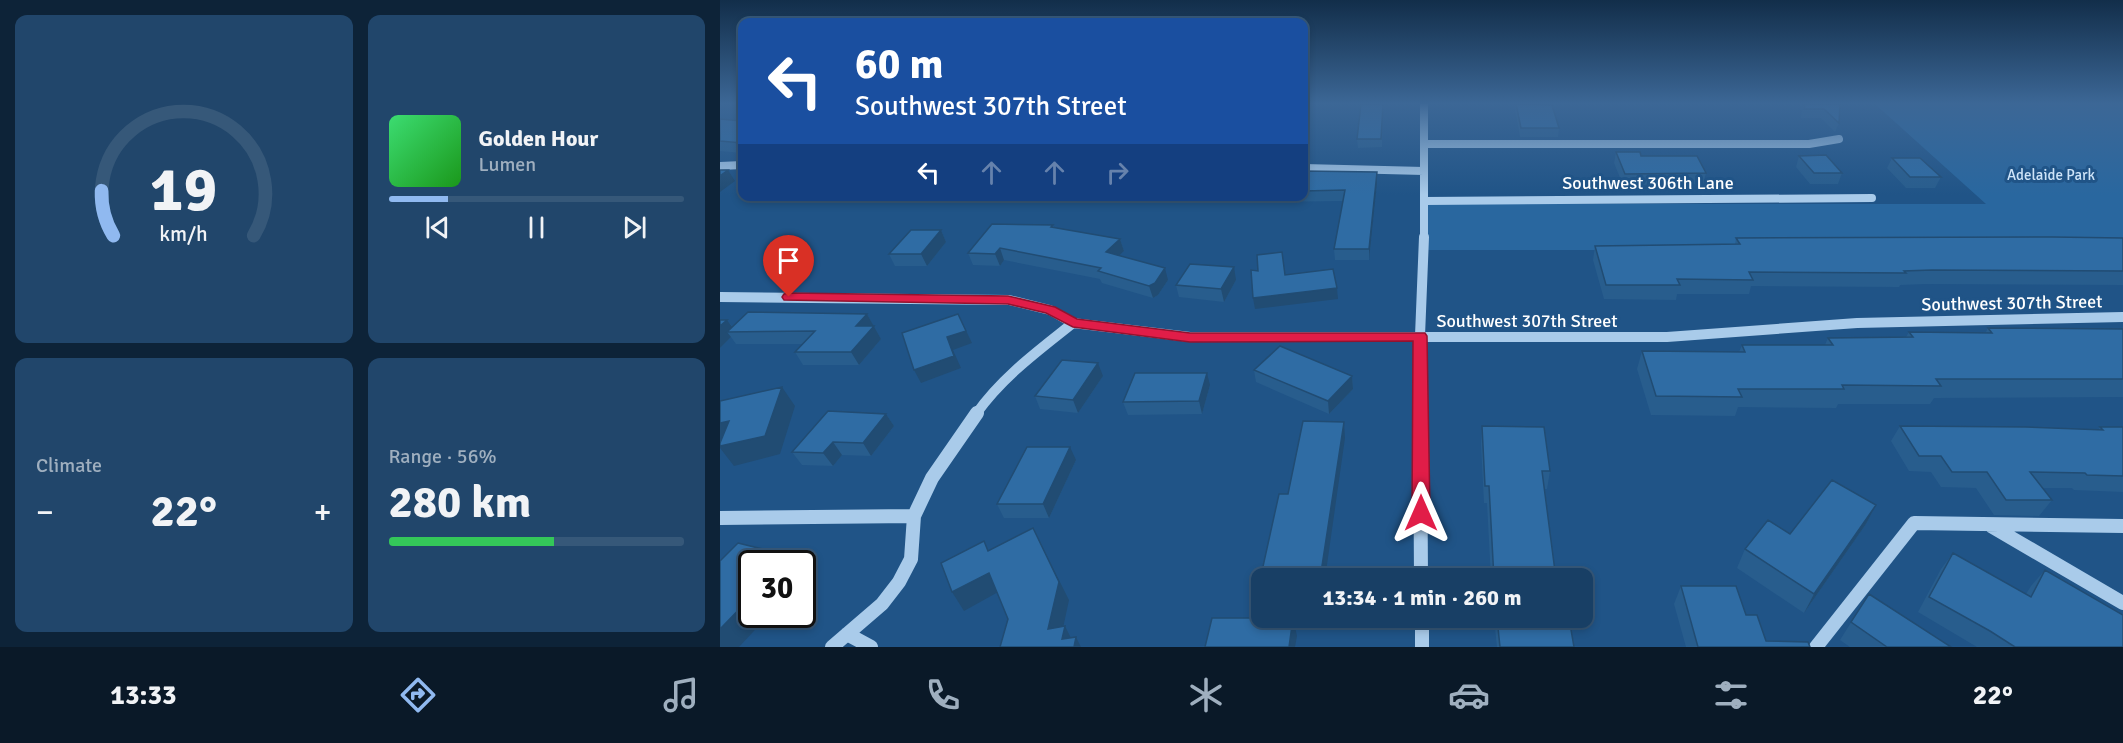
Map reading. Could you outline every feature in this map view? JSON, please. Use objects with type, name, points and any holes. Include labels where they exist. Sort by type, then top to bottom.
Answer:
[{"type":"street","points":[[1421,568],[1420,336],[1424,134]]},
{"type":"street","points":[[1424,144],[1809,144],[1839,139]]},
{"type":"street","points":[[720,166],[738,165]]},
{"type":"street","points":[[1308,168],[1424,171]]},
{"type":"street","name":"Southwest 306th Lane","points":[[1424,201],[1872,198]]},
{"type":"street","name":"Southwest 307th Street","points":[[720,297],[1008,300],[1050,310],[1073,323],[1190,337],[1667,337],[1857,323],[2123,317]]},
{"type":"street","points":[[832,647],[882,604],[899,582],[911,559],[914,516],[932,478],[988,397],[1018,366],[1073,323]]},
{"type":"street","points":[[720,518],[914,516]]},
{"type":"street","points":[[1816,647],[1914,523],[2123,526]]},
{"type":"street","points":[[1990,525],[2123,603]]},
{"type":"street","points":[[1422,628],[1422,647]]},
{"type":"street","points":[[847,634],[871,647]]},
{"type":"green space","name":"Adelaide Park","points":[[1909,134],[2123,134],[2123,250],[1424,250],[1424,204],[1986,204]]},
{"type":"building","points":[[720,134],[738,134],[738,143],[720,141]]},
{"type":"building","points":[[1358,134],[1381,134],[1381,139],[1357,139]]},
{"type":"building","points":[[1616,152],[1640,152],[1641,156],[1697,156],[1706,173],[1625,174]]},
{"type":"building","points":[[1826,155],[1842,173],[1814,173],[1799,156]]},
{"type":"building","points":[[1892,158],[1920,158],[1941,177],[1910,177]]},
{"type":"building","points":[[720,170],[728,170],[720,176]]},
{"type":"building","points":[[1308,171],[1377,172],[1369,249],[1334,249],[1345,190],[1308,191]]},
{"type":"building","points":[[992,224],[1053,225],[1051,227],[1120,239],[1106,252],[1165,268],[1155,283],[1149,286],[1098,271],[1101,268],[1000,248],[995,254],[968,253]]},
{"type":"building","points":[[911,230],[941,230],[921,254],[889,254]]},
{"type":"building","points":[[1736,238],[2123,238],[2123,271],[1749,272],[1753,280],[1677,279],[1680,285],[1606,285],[1595,246],[1740,244]]},
{"type":"building","points":[[1282,252],[1285,275],[1333,269],[1337,288],[1253,298],[1251,270],[1258,271],[1257,255]]},
{"type":"building","points":[[1190,264],[1234,267],[1221,289],[1176,285]]},
{"type":"building","points":[[748,312],[867,314],[856,326],[874,326],[851,352],[795,352],[815,331],[727,332]]},
{"type":"building","points":[[958,314],[966,331],[947,337],[954,356],[914,370],[902,333]]},
{"type":"building","points":[[1988,328],[2123,329],[2123,379],[1936,379],[1941,386],[1842,385],[1844,389],[1738,389],[1742,397],[1656,396],[1642,351],[1745,352],[1742,345],[1833,345],[1828,338],[1913,337],[1909,332],[1992,333]]},
{"type":"building","points":[[1280,346],[1352,376],[1328,401],[1254,370]]},
{"type":"building","points":[[1062,360],[1098,363],[1073,400],[1035,396]]},
{"type":"building","points":[[1135,373],[1207,373],[1199,401],[1123,402]]},
{"type":"building","points":[[782,387],[765,436],[720,446],[729,421],[720,423],[720,401]]},
{"type":"building","points":[[828,411],[886,414],[863,443],[833,442],[823,453],[792,452]]},
{"type":"building","points":[[1303,421],[1344,422],[1322,568],[1263,568],[1279,494],[1288,494]]},
{"type":"building","points":[[1482,426],[1544,427],[1550,471],[1542,471],[1555,568],[1493,568],[1489,486],[1485,486]]},
{"type":"building","points":[[1900,426],[2103,430],[2100,427],[2123,427],[2123,476],[2030,472],[2052,500],[2006,500],[1987,472],[1952,472],[1941,456],[1919,456]]},
{"type":"building","points":[[1027,447],[1070,447],[1043,504],[997,504]]},
{"type":"building","points":[[1832,480],[1876,505],[1814,594],[1745,549],[1768,520],[1790,534]]},
{"type":"building","points":[[1033,528],[1059,582],[1048,629],[1065,626],[1062,639],[1076,637],[1074,647],[1000,647],[1008,619],[989,573],[952,592],[941,563],[984,541],[988,551]]},
{"type":"building","points":[[738,543],[767,550],[738,550],[738,610],[720,629],[720,561]]},
{"type":"building","points":[[1953,553],[2031,597],[2045,570],[2123,615],[2123,647],[2015,647],[1929,597]]},
{"type":"building","points":[[1681,586],[1736,586],[1746,615],[1757,615],[1766,641],[1808,642],[1810,647],[1698,647]]},
{"type":"building","points":[[1869,594],[1951,647],[1887,647],[1851,622]]},
{"type":"building","points":[[1212,618],[1251,618],[1251,628],[1292,628],[1289,647],[1205,647]]},
{"type":"building","points":[[1498,628],[1571,628],[1574,647],[1500,647]]},
{"type":"route","points":[[789,297],[1008,300],[1050,310],[1073,323],[1190,337],[1420,336],[1421,513]]}]
